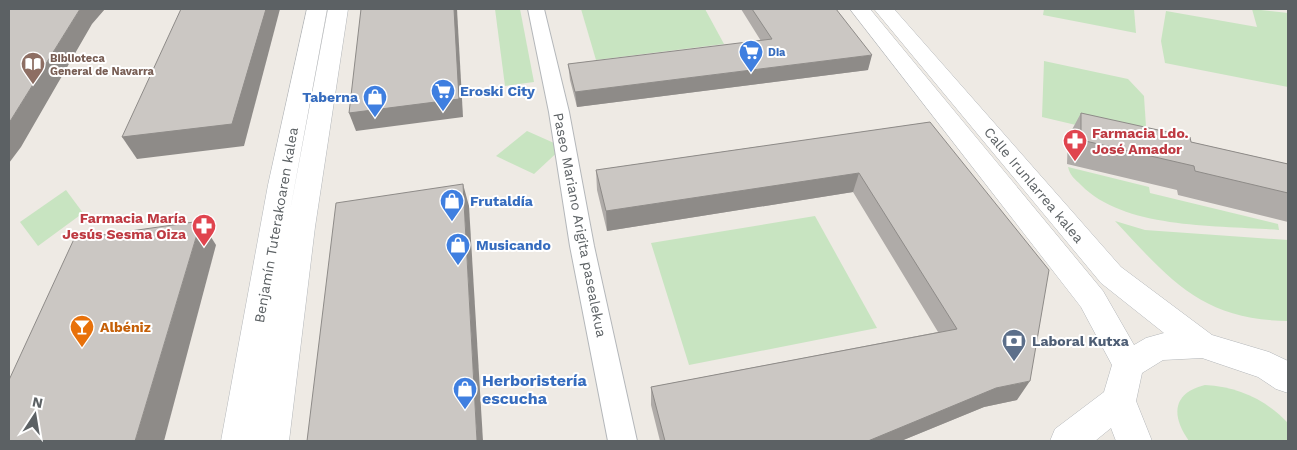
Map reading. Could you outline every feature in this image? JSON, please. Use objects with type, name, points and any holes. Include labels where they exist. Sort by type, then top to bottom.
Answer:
[{"type":"street","name":"Benjamín Tuterakoaren kalea","points":[[239,441],[276,213],[316,9]]},
{"type":"street","name":"Benjamín Tuterakoaren kalea","points":[[271,441],[301,227],[338,9]]},
{"type":"street","name":"Paseo Mariano Arigita pasealekua","points":[[536,9],[559,112],[582,246],[623,441]]},
{"type":"street","name":"Calle Irunlarrea kalea","points":[[860,9],[1092,299],[1128,365]]},
{"type":"street","name":"Calle Irunlarrea kalea","points":[[884,9],[1111,275],[1202,345]]},
{"type":"street","points":[[1068,441],[1118,401],[1128,365],[1157,347],[1202,345],[1282,370]]},
{"type":"street","points":[[1118,401],[1134,441]]},
{"type":"green space","points":[[495,9],[520,9],[534,82],[505,86]]},
{"type":"green space","points":[[581,9],[705,9],[724,44],[596,60]]},
{"type":"green space","points":[[1044,9],[1134,9],[1136,33],[1043,15]]},
{"type":"green space","points":[[1252,9],[1288,13],[1288,87],[1165,63],[1161,41],[1166,11],[1257,27]]},
{"type":"green space","points":[[1044,61],[1128,79],[1144,96],[1146,127],[1131,138],[1042,117]]},
{"type":"green space","points":[[527,131],[563,147],[534,174],[496,156]]},
{"type":"green space","points":[[1068,167],[1149,187],[1150,193],[1278,224],[1279,230],[1202,225],[1147,218],[1100,200],[1071,175]]},
{"type":"green space","points":[[66,190],[83,213],[38,246],[20,222]]},
{"type":"green space","points":[[815,216],[877,328],[689,365],[651,243]]},
{"type":"green space","points":[[1115,221],[1145,230],[1288,240],[1288,321],[1258,319],[1232,313],[1190,293],[1153,261]]},
{"type":"green space","points":[[1205,385],[1229,388],[1250,396],[1270,407],[1288,423],[1288,441],[1189,441],[1179,423],[1178,407],[1186,394]]},
{"type":"building","points":[[9,9],[80,9],[9,123]]},
{"type":"building","points":[[181,9],[266,9],[232,124],[122,137]]},
{"type":"building","points":[[361,9],[454,9],[459,99],[349,113]]},
{"type":"building","points":[[752,9],[836,9],[872,55],[575,92],[568,64],[772,39]]},
{"type":"building","points":[[1081,113],[1190,137],[1191,142],[1288,164],[1288,193],[1195,171],[1194,166],[1081,140]]},
{"type":"building","points":[[930,122],[1049,270],[1030,381],[996,388],[868,441],[665,441],[651,387],[957,329],[859,173],[606,211],[596,170]]},
{"type":"building","points":[[463,184],[477,441],[307,441],[336,203]]},
{"type":"building","points":[[201,221],[135,441],[9,441],[9,380],[74,239]]},
{"type":"place","name":"Dia","points":[[751,73]]},
{"type":"place","name":"Biblioteca General de Navarra","points":[[33,85]]},
{"type":"place","name":"Eroski City","points":[[443,112]]},
{"type":"place","name":"Taberna","points":[[375,118]]},
{"type":"place","name":"Farmacia Ldo. José Amador","points":[[1075,162]]},
{"type":"place","name":"Frutaldía","points":[[452,222]]},
{"type":"place","name":"Farmacia María Jesús Sesma Oiza","points":[[204,247]]},
{"type":"place","name":"Musicando","points":[[458,266]]},
{"type":"place","name":"Albéniz","points":[[82,348]]},
{"type":"place","name":"Laboral Kutxa","points":[[1014,362]]},
{"type":"place","name":"Herboristería escucha","points":[[465,410]]}]
